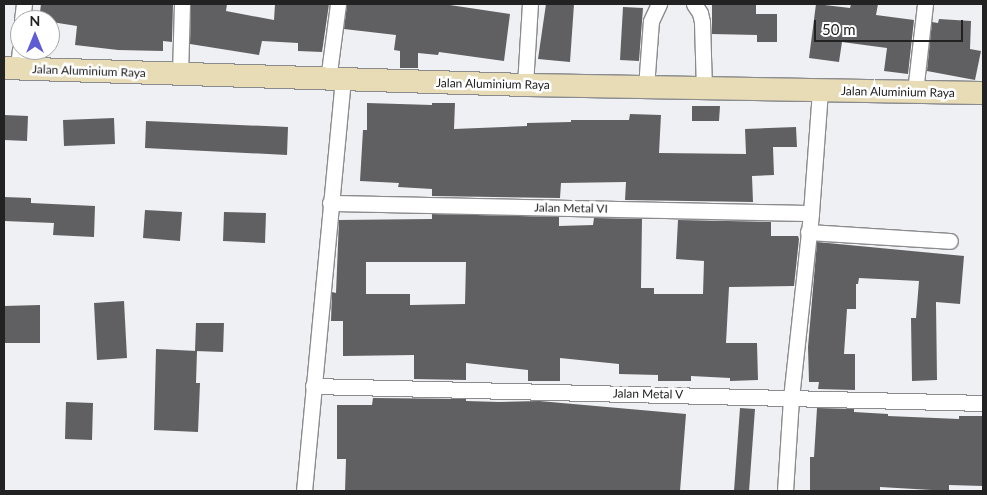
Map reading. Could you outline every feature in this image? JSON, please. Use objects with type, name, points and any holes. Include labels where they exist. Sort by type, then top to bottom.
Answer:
[{"type":"street","points":[[180,75],[182,4]]},
{"type":"street","points":[[304,491],[330,203],[338,4]]},
{"type":"street","points":[[525,86],[530,4]]},
{"type":"street","points":[[646,88],[651,21],[659,4]]},
{"type":"street","points":[[694,4],[700,12],[702,22],[704,88]]},
{"type":"street","points":[[915,92],[925,4]]},
{"type":"street","name":"Jalan Aluminium Raya","points":[[14,62],[180,75],[336,80],[525,86],[983,93]]},
{"type":"street","points":[[785,491],[791,398],[811,213],[820,91]]},
{"type":"street","name":"Jalan Metal VI","points":[[330,203],[811,213]]},
{"type":"street","points":[[808,232],[950,241]]},
{"type":"street","name":"Jalan Metal V","points":[[312,386],[983,403]]},
{"type":"building","points":[[41,4],[173,4],[172,42],[163,41],[163,51],[118,50],[75,45],[77,26],[60,23],[60,10],[40,10]]},
{"type":"building","points":[[191,4],[227,4],[226,11],[274,20],[275,4],[329,4],[322,52],[298,51],[298,43],[262,41],[259,55],[190,44]]},
{"type":"building","points":[[347,4],[443,4],[510,14],[504,61],[439,52],[438,55],[418,53],[418,68],[400,68],[400,51],[394,50],[396,35],[344,29]]},
{"type":"building","points":[[546,4],[574,4],[570,62],[538,59]]},
{"type":"building","points":[[712,4],[756,4],[756,14],[777,14],[777,42],[757,42],[757,35],[712,34]]},
{"type":"building","points":[[816,4],[850,8],[851,4],[878,4],[876,15],[914,20],[908,74],[884,71],[887,48],[842,42],[839,62],[809,58]]},
{"type":"building","points":[[623,7],[643,8],[639,61],[620,60]]},
{"type":"building","points":[[939,19],[971,21],[970,49],[981,51],[975,80],[927,71],[932,22],[938,23]]},
{"type":"building","points":[[367,103],[432,105],[432,103],[455,103],[454,129],[527,126],[527,123],[571,122],[571,120],[629,120],[630,114],[661,115],[659,153],[746,154],[745,129],[796,127],[797,147],[773,147],[774,175],[752,176],[753,202],[625,200],[626,182],[561,183],[560,198],[432,196],[432,189],[398,187],[399,183],[360,181],[363,130],[367,130]]},
{"type":"building","points":[[692,106],[720,106],[719,121],[692,121]]},
{"type":"building","points":[[4,115],[28,116],[27,141],[4,140]]},
{"type":"building","points":[[114,118],[115,144],[64,146],[63,120]]},
{"type":"building","points":[[146,121],[288,127],[287,155],[145,148]]},
{"type":"building","points":[[4,197],[31,198],[31,203],[95,206],[94,237],[53,235],[54,223],[4,221]]},
{"type":"building","points":[[145,210],[182,212],[180,241],[143,238]]},
{"type":"building","points":[[224,212],[266,213],[265,243],[223,241]]},
{"type":"building","points":[[432,214],[559,217],[559,226],[593,225],[594,218],[642,219],[641,288],[654,288],[654,294],[703,294],[704,261],[676,259],[678,220],[771,222],[771,236],[798,236],[794,286],[729,287],[726,343],[757,343],[758,380],[730,381],[730,378],[691,376],[691,381],[658,381],[658,375],[619,374],[619,364],[560,358],[560,381],[528,381],[528,370],[466,363],[466,380],[414,379],[414,355],[343,356],[343,321],[331,321],[332,292],[336,293],[339,220],[432,219]],"holes":[[[366,262],[466,262],[465,304],[410,305],[410,294],[366,294]]]},
{"type":"building","points":[[817,242],[964,256],[960,304],[936,302],[937,380],[912,381],[911,318],[916,318],[919,281],[859,278],[858,284],[856,284],[856,309],[847,309],[844,354],[855,354],[855,390],[818,389],[819,382],[809,382],[808,347]]},
{"type":"building","points":[[124,301],[127,358],[97,360],[94,303]]},
{"type":"building","points":[[40,305],[40,343],[4,343],[4,306]]},
{"type":"building","points":[[196,323],[224,323],[223,352],[195,351]]},
{"type":"building","points":[[156,349],[197,351],[196,383],[200,383],[198,432],[154,430]]},
{"type":"building","points":[[373,398],[466,399],[466,401],[499,402],[539,401],[686,414],[680,491],[345,491],[346,459],[337,459],[337,405],[372,405]]},
{"type":"building","points":[[66,402],[93,403],[92,440],[65,439]]},
{"type":"building","points":[[740,408],[755,409],[749,491],[734,491]]},
{"type":"building","points":[[817,408],[854,409],[854,412],[888,414],[888,416],[959,419],[959,416],[983,416],[983,486],[949,485],[949,491],[880,487],[880,491],[810,491],[810,457],[814,457]]}]
